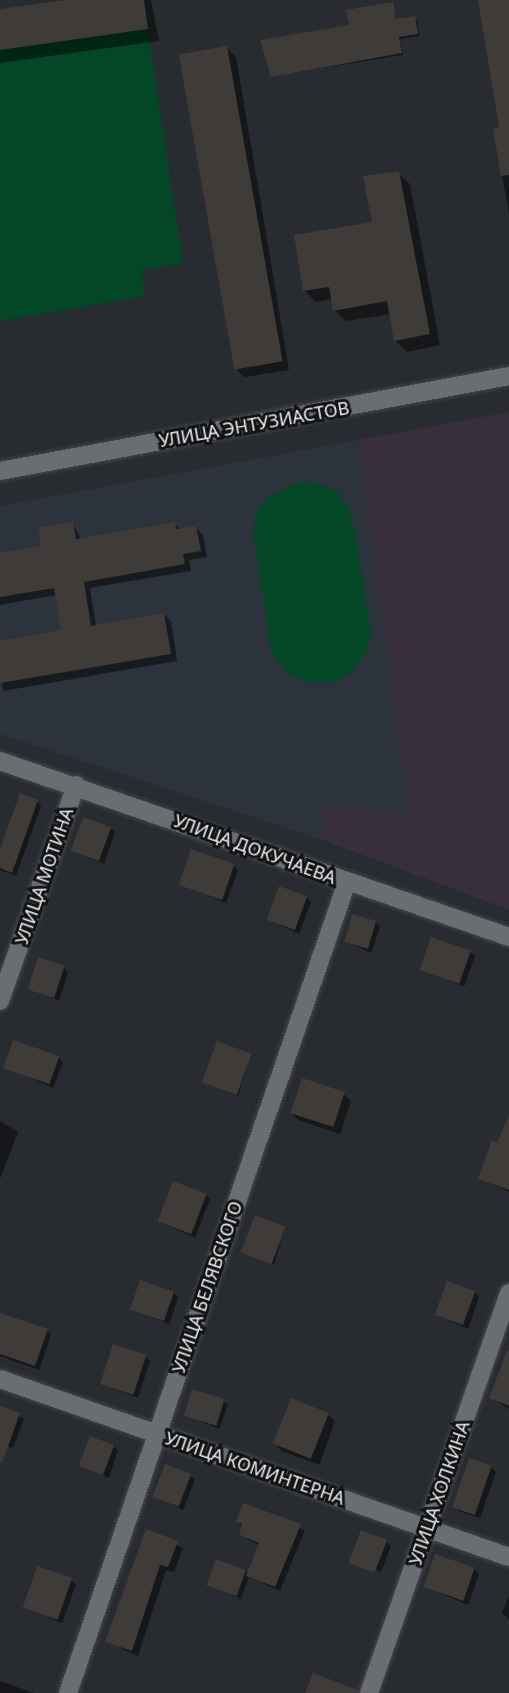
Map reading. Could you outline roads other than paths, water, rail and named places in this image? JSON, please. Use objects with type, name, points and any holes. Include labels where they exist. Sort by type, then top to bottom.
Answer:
[{"type":"street","name":"УЛИЦА ЭНТУЗИАСТОВ","points":[[0,471],[509,376]]},
{"type":"street","name":"УЛИЦА ДОКУЧАЕВА","points":[[0,761],[76,785],[509,937]]},
{"type":"street","name":"УЛИЦА МОТИНА","points":[[0,1001],[76,785]]},
{"type":"street","name":"УЛИЦА БЕЛЯВСКОГО","points":[[68,1693],[347,882]]},
{"type":"street","name":"УЛИЦА ХОЛКИНА","points":[[369,1693],[509,1293]]},
{"type":"street","name":"УЛИЦА КОМИНТЕРНА","points":[[0,1379],[509,1557]]}]
